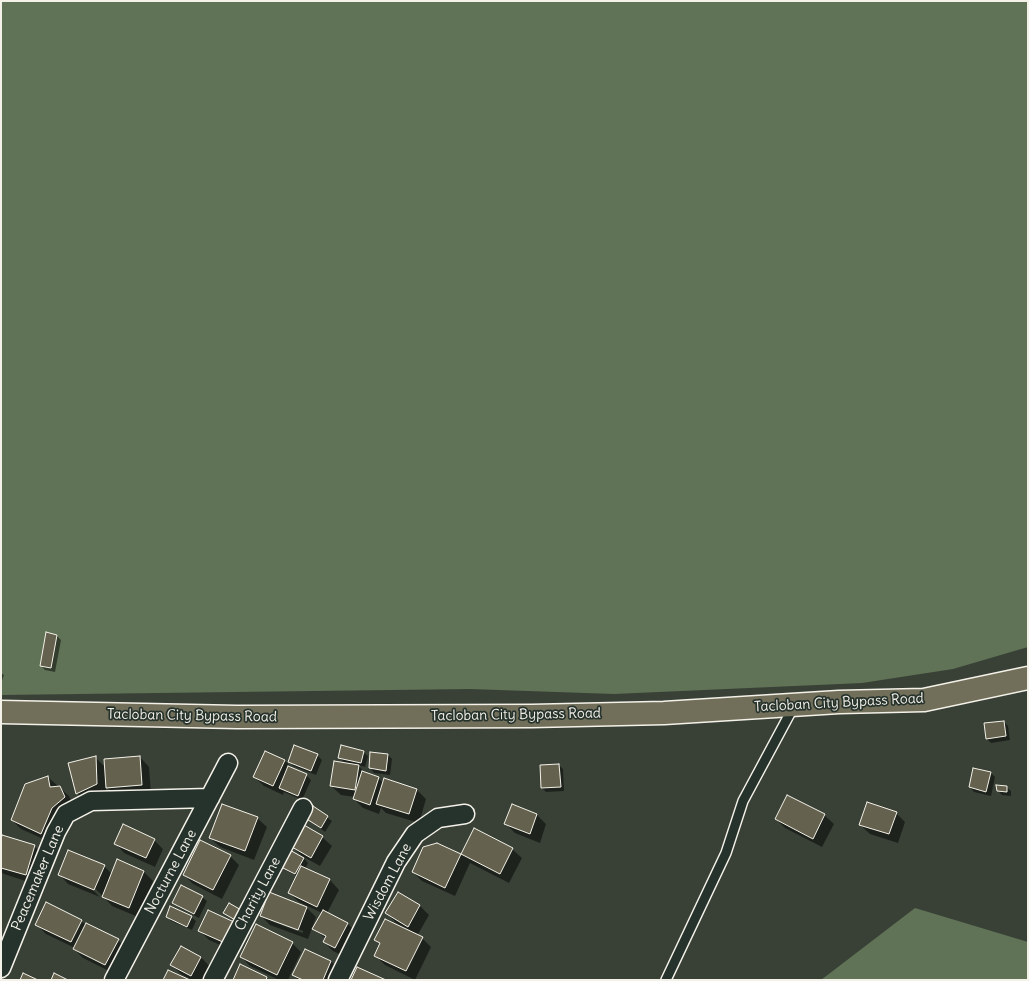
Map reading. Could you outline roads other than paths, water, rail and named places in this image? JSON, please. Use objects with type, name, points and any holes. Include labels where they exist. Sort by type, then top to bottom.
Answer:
[{"type":"highway","name":"Tacloban City Bypass Road","points":[[1,712],[237,717],[532,716],[664,713],[795,705],[924,700],[1028,678]]},
{"type":"street","name":"Nocturne Lane","points":[[114,980],[228,763]]},
{"type":"street","name":"Peacemaker Lane","points":[[1,968],[56,832],[66,814],[91,801],[210,798]]},
{"type":"street","name":"Charity Lane","points":[[213,980],[303,808]]},
{"type":"street","name":"Wisdom Lane","points":[[338,980],[396,862],[415,834],[438,818],[465,814]]},
{"type":"lane","points":[[666,980],[726,853],[743,801],[795,705]]}]
